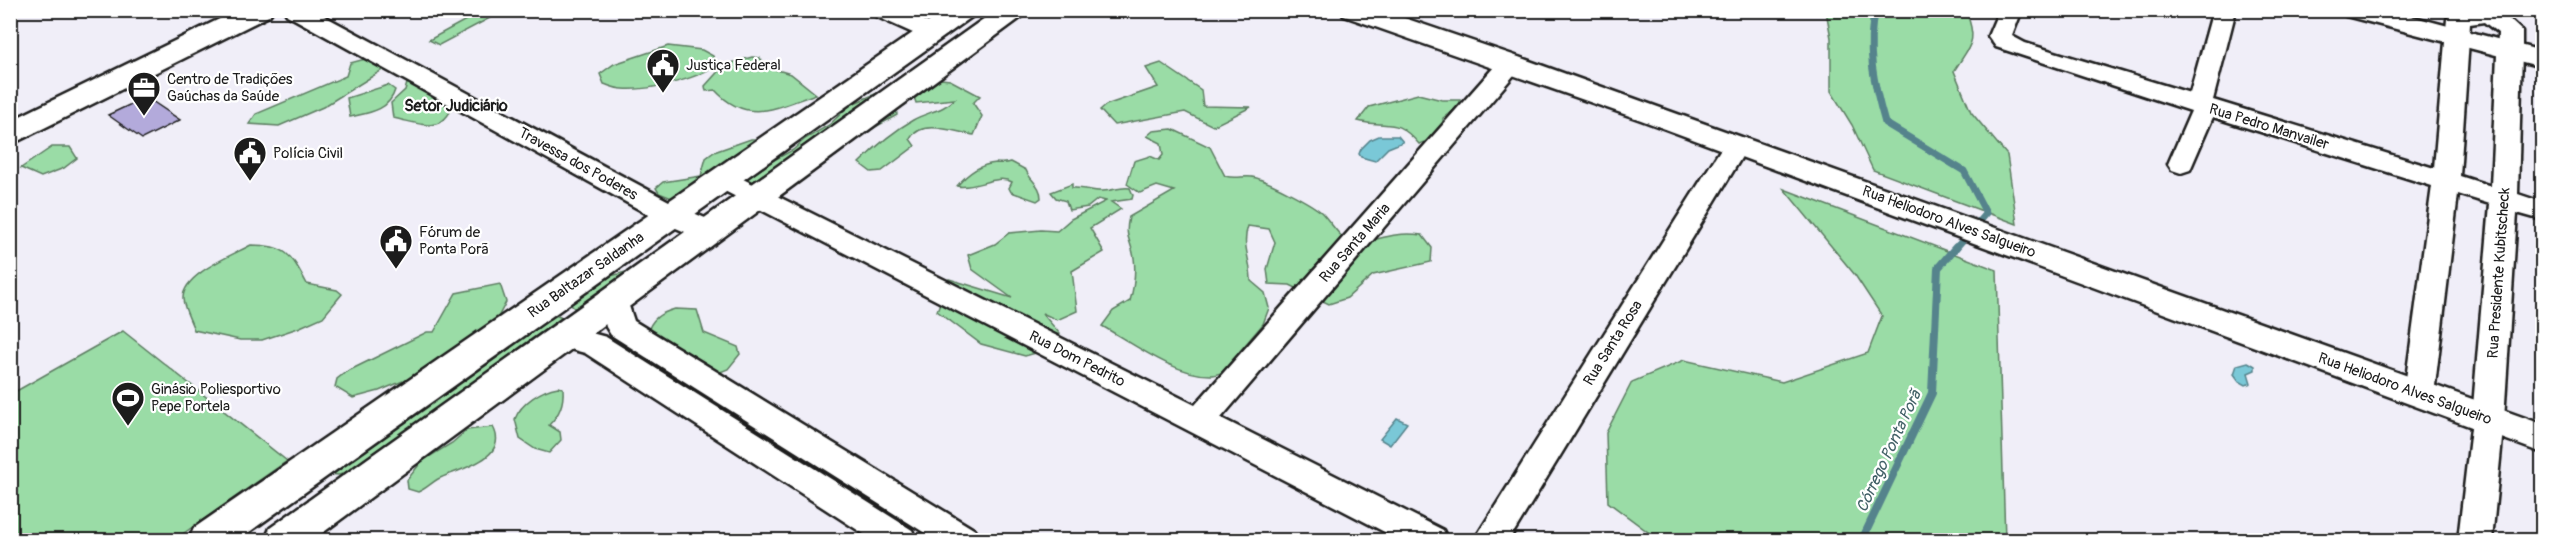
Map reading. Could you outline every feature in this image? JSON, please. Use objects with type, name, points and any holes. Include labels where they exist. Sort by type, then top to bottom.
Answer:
[{"type":"main road","points":[[10,112],[219,10]]},
{"type":"main road","points":[[10,133],[260,10]]},
{"type":"main road","name":"Rua Baltazar Saldanha","points":[[207,540],[964,10]]},
{"type":"main road","points":[[284,540],[1014,10]]},
{"type":"main road","name":"Rua Heliodoro Alves Salgueiro","points":[[1353,10],[1511,63],[1736,144],[2542,439]]},
{"type":"main road","points":[[2355,10],[2459,28],[2500,27],[2542,40]]},
{"type":"main road","points":[[2428,10],[2459,28]]},
{"type":"main road","points":[[2500,27],[2542,59]]},
{"type":"street","name":"Travessa dos Poderes","points":[[295,10],[672,215],[709,231]]},
{"type":"street","points":[[881,10],[932,33]]},
{"type":"street","name":"Rua Pedro Manvailer","points":[[2011,10],[2000,36],[2004,42],[2017,48],[2542,211]]},
{"type":"street","points":[[2181,164],[2202,106],[2225,10]]},
{"type":"street","points":[[2419,394],[2446,182],[2459,28],[2500,27]]},
{"type":"street","name":"Rua Presidente Kubitscheck","points":[[2475,540],[2488,419],[2504,200],[2500,27]]},
{"type":"street","name":"Rua Santa Maria","points":[[1199,422],[1511,63]]},
{"type":"street","name":"Rua Santa Rosa","points":[[1491,540],[1736,144]]},
{"type":"street","name":"Rua Dom Pedrito","points":[[722,179],[1322,487],[1431,540]]},
{"type":"street","points":[[615,301],[621,327],[963,540]]},
{"type":"street","points":[[566,337],[595,345],[900,540]]},
{"type":"street","points":[[846,506],[870,484]]},
{"type":"green space","points":[[471,11],[503,11],[439,45],[429,40],[477,14]]},
{"type":"green space","points":[[1826,11],[1966,11],[1972,30],[1971,42],[1954,71],[1971,112],[2007,155],[2017,224],[1873,170],[1852,125],[1831,91],[1831,38]]},
{"type":"green space","points":[[668,46],[702,50],[713,56],[715,65],[684,80],[657,86],[623,89],[604,84],[600,74],[614,64]]},
{"type":"green space","points":[[752,57],[760,58],[767,67],[791,74],[816,94],[776,108],[751,111],[739,108],[727,101],[715,90],[706,91],[705,86],[724,65]]},
{"type":"green space","points":[[369,58],[387,59],[384,69],[323,107],[279,126],[249,124],[256,114],[346,76],[350,63]]},
{"type":"green space","points":[[1161,63],[1201,90],[1203,106],[1251,107],[1213,126],[1185,112],[1114,125],[1100,110],[1106,105],[1158,87],[1146,68]]},
{"type":"green space","points":[[434,75],[457,97],[446,118],[440,123],[424,125],[393,118],[391,103],[405,90],[408,80]]},
{"type":"green space","points":[[941,79],[950,80],[980,96],[973,103],[982,116],[974,135],[939,128],[922,129],[910,139],[915,146],[882,171],[871,172],[859,163],[898,129],[955,99],[916,103],[914,97],[923,88]]},
{"type":"green space","points":[[388,85],[395,90],[388,103],[377,110],[350,117],[347,98]]},
{"type":"green space","points":[[875,94],[895,94],[897,115],[848,142],[837,155],[792,182],[743,184],[751,174],[682,202],[659,193],[656,188],[663,182],[701,176],[706,158],[714,152],[751,139],[771,139],[759,168],[793,150],[805,139],[829,125],[850,105]]},
{"type":"green space","points":[[1418,94],[1442,100],[1460,100],[1460,105],[1443,118],[1443,135],[1419,144],[1411,135],[1398,127],[1358,121],[1369,107]]},
{"type":"green space","points":[[1172,129],[1210,147],[1225,176],[1258,179],[1309,204],[1322,213],[1350,244],[1393,235],[1422,235],[1432,248],[1431,262],[1373,275],[1347,298],[1329,304],[1290,285],[1269,284],[1267,269],[1275,242],[1269,229],[1248,226],[1246,246],[1251,281],[1265,293],[1269,308],[1263,324],[1239,352],[1235,368],[1213,375],[1199,374],[1185,371],[1155,358],[1102,326],[1113,311],[1130,301],[1135,269],[1128,234],[1129,217],[1174,191],[1157,186],[1140,193],[1127,184],[1134,161],[1150,156],[1159,160],[1163,155],[1161,143],[1147,136],[1153,131]]},
{"type":"green space","points":[[52,147],[70,147],[77,158],[64,168],[41,177],[21,168]]},
{"type":"green space","points":[[1011,162],[1026,170],[1037,186],[1041,198],[1037,201],[1011,192],[1009,188],[1012,182],[1006,180],[993,180],[964,187],[957,186],[979,168],[990,164]]},
{"type":"green space","points":[[1072,184],[1072,188],[1097,191],[1130,188],[1133,195],[1132,199],[1111,202],[1121,209],[1090,228],[1104,252],[1072,271],[1077,311],[1057,320],[1042,313],[1060,334],[1050,349],[1025,356],[981,344],[937,311],[949,279],[1012,298],[972,269],[968,255],[995,244],[1009,233],[1057,231],[1071,219],[1106,201],[1098,199],[1088,207],[1069,210],[1066,201],[1056,198],[1051,192]]},
{"type":"green space","points":[[1784,189],[1997,270],[2005,540],[1649,540],[1652,535],[1608,502],[1606,433],[1632,382],[1684,360],[1782,382],[1868,353],[1882,316],[1855,275]]},
{"type":"green space","points":[[251,245],[280,249],[291,258],[307,284],[337,290],[342,294],[323,317],[262,340],[240,340],[194,330],[183,299],[185,290],[191,281],[210,266]]},
{"type":"green space","points":[[629,271],[625,286],[595,304],[574,308],[567,301],[575,286]]},
{"type":"green space","points":[[500,284],[506,302],[494,325],[548,312],[567,320],[370,466],[339,475],[327,474],[370,410],[403,381],[353,398],[335,387],[337,379],[346,372],[427,332],[434,332],[456,293]]},
{"type":"green space","points":[[675,309],[697,310],[704,333],[738,347],[740,354],[728,369],[718,373],[678,347],[668,347],[647,334],[657,317]]},
{"type":"green space","name":"Ginásio Poliesportivo Pepe Portela","points":[[123,331],[287,461],[174,540],[11,540],[11,394]]},
{"type":"green space","points":[[558,387],[563,388],[563,399],[559,412],[549,425],[560,432],[561,440],[549,453],[535,449],[520,439],[515,419],[532,398]]},
{"type":"green space","points":[[493,427],[497,438],[495,447],[479,462],[438,479],[418,492],[408,489],[407,480],[422,461],[452,443],[467,430]]},
{"type":"water","points":[[1379,136],[1398,136],[1403,142],[1388,148],[1375,161],[1361,157],[1359,154],[1361,149],[1370,140]]},
{"type":"water","points":[[2248,362],[2255,366],[2255,370],[2248,373],[2251,383],[2246,385],[2234,374],[2237,365]]},
{"type":"water","points":[[1397,418],[1407,423],[1390,445],[1380,439]]},
{"type":"building","name":"Centro de Tradições Gaúchas da Saúde","points":[[146,97],[180,120],[142,139],[108,115]]},
{"type":"waterway","name":"Córrego Ponta Porã","points":[[1875,10],[1871,39],[1872,67],[1885,123],[1964,171],[1986,213],[1955,249]]},
{"type":"waterway","name":"Córrego Ponta Porã","points":[[1862,540],[1932,393],[1938,268],[1956,247]]},
{"type":"place","name":"Justiça Federal","points":[[663,94]]},
{"type":"place","name":"Centro de Tradições Gaúchas da Saúde","points":[[144,117]]},
{"type":"place","name":"Polícia Civil","points":[[250,182]]},
{"type":"place","name":"Fórum de Ponta Porã","points":[[396,270]]},
{"type":"place","name":"Ginásio Poliesportivo Pepe Portela","points":[[128,427]]},
{"type":"district","name":"Setor Judiciário","points":[[456,106]]}]
